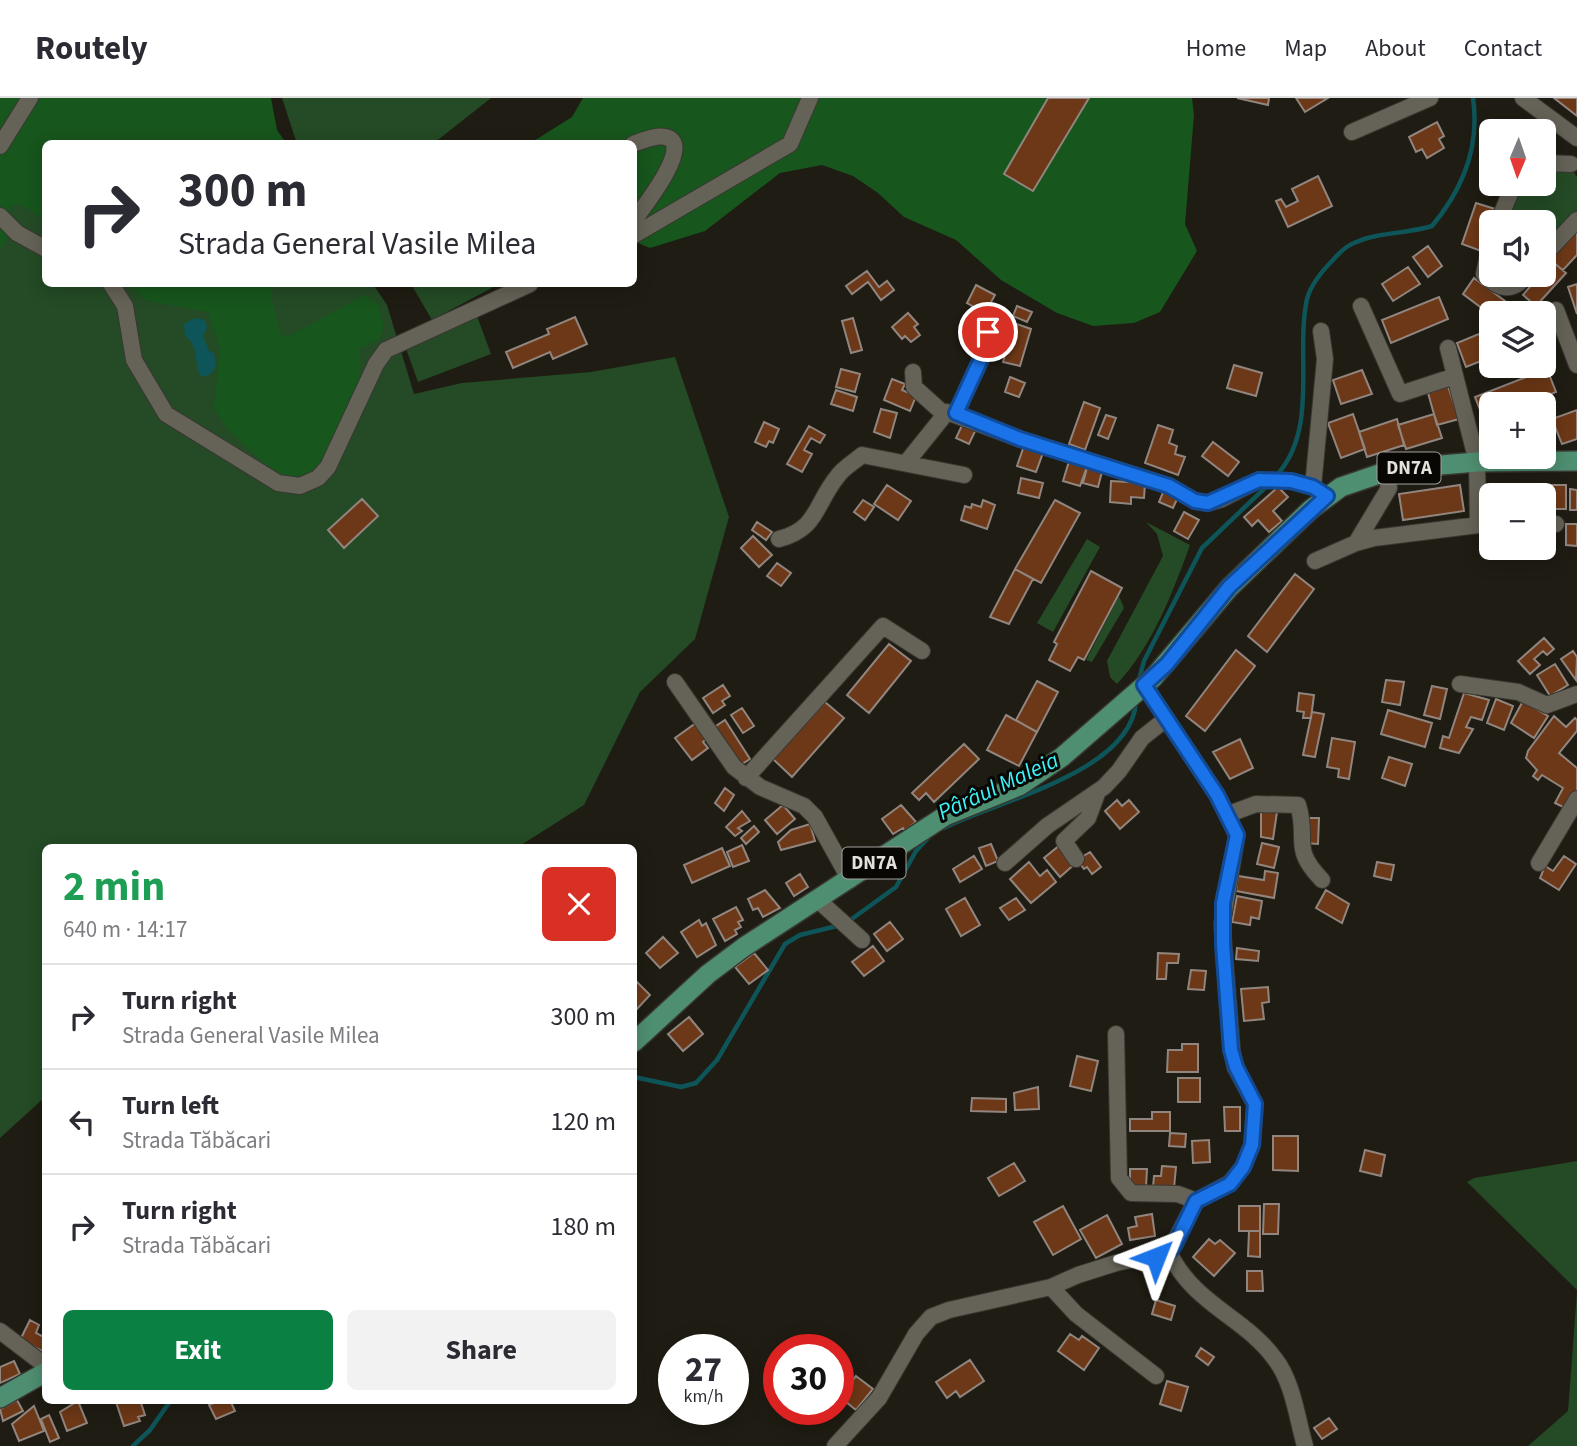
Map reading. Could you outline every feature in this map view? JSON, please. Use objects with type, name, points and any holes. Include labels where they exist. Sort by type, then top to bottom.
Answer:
[{"type":"main road","name":"DN7A","points":[[637,1039],[724,960],[945,816],[1012,789],[1080,742],[1167,664],[1229,587],[1320,492],[1385,472],[1477,462],[1577,461]]},
{"type":"main road","points":[[0,1398],[42,1375]]},
{"type":"street","points":[[0,146],[30,98]]},
{"type":"street","points":[[637,233],[790,144],[810,98]]},
{"type":"street","points":[[1352,132],[1430,98]]},
{"type":"street","points":[[1524,98],[1577,138]]},
{"type":"street","points":[[637,143],[663,136],[671,139],[675,145],[675,153],[654,193],[637,216]]},
{"type":"street","points":[[1556,163],[1575,164]]},
{"type":"street","points":[[0,216],[17,233],[42,247]]},
{"type":"street","points":[[1556,242],[1577,220]]},
{"type":"street","points":[[113,287],[125,306],[135,360],[166,414],[265,478],[290,486],[300,486],[318,478],[328,467],[376,364],[386,350],[523,287]]},
{"type":"street","points":[[1361,306],[1400,394],[1455,376]]},
{"type":"street","points":[[1556,310],[1577,365]]},
{"type":"street","points":[[912,372],[914,387],[919,394],[950,414],[1169,486],[1195,501],[1208,503],[1259,480],[1291,481],[1320,492],[1325,359],[1321,331]]},
{"type":"street","points":[[906,463],[950,414],[981,359],[988,332]]},
{"type":"street","points":[[1448,348],[1477,462],[1480,483]]},
{"type":"street","points":[[779,539],[802,530],[817,513],[835,478],[862,455],[964,475]]},
{"type":"street","points":[[1356,543],[1389,488],[1385,472]]},
{"type":"street","points":[[1315,561],[1374,538],[1479,526]]},
{"type":"street","points":[[747,778],[883,626],[922,652]]},
{"type":"street","points":[[676,682],[734,767],[760,787],[804,806],[815,817],[850,880]]},
{"type":"street","points":[[1460,684],[1518,692],[1548,705],[1577,694]]},
{"type":"street","points":[[835,1446],[879,1398],[916,1334],[931,1317],[949,1310],[1051,1287],[1078,1275],[1169,1252],[1196,1201],[1230,1184],[1243,1167],[1252,1145],[1255,1104],[1236,1067],[1231,1050],[1222,924],[1237,835],[1228,814],[1144,685]]},
{"type":"street","points":[[1005,863],[1047,826],[1098,791],[1119,771],[1142,738],[1166,719]]},
{"type":"street","points":[[1076,859],[1064,841],[1088,818],[1098,791]]},
{"type":"street","points":[[1539,863],[1577,799]]},
{"type":"street","points":[[1228,814],[1256,804],[1298,805],[1301,850],[1305,861],[1322,880]]},
{"type":"street","points":[[818,900],[857,935]]},
{"type":"street","points":[[1116,1034],[1119,1178],[1131,1193],[1178,1194],[1196,1201]]},
{"type":"street","points":[[1169,1252],[1184,1277],[1215,1309],[1275,1359],[1286,1380],[1305,1446]]},
{"type":"street","points":[[1051,1287],[1076,1314],[1156,1376]]},
{"type":"street","points":[[0,1331],[42,1363]]},
{"type":"green space","points":[[0,98],[42,140],[42,287],[375,287],[387,305],[414,394],[462,383],[591,372],[675,357],[729,517],[695,639],[640,692],[584,805],[523,844],[42,844],[42,1100],[0,1138]]},
{"type":"green space","points":[[0,98],[271,98],[277,130],[284,140],[42,140],[42,219],[21,204],[11,206],[7,238],[0,250]]},
{"type":"green space","points":[[282,98],[491,98],[438,140],[296,140]]},
{"type":"green space","points":[[583,98],[1192,98],[1194,115],[1185,224],[1197,251],[1160,312],[1134,323],[1093,326],[1057,313],[1001,280],[956,240],[904,217],[878,193],[853,176],[822,165],[780,173],[705,231],[650,248],[637,241],[637,140],[535,140],[572,117]]},
{"type":"green space","points":[[1556,166],[1571,168],[1577,177],[1577,217],[1556,239],[1556,210],[1506,210],[1511,196],[1556,196]]},
{"type":"green space","points":[[133,287],[272,287],[272,301],[281,335],[289,336],[365,295],[378,304],[384,327],[380,339],[360,348],[360,384],[322,466],[297,484],[284,480],[228,430],[214,408],[220,349],[208,312],[145,300]]},
{"type":"green space","points":[[413,287],[493,287],[432,320]]},
{"type":"green space","points":[[477,316],[491,354],[418,382],[404,343]]},
{"type":"green space","points":[[1146,522],[1190,545],[1169,600],[1151,636],[1117,684],[1110,677],[1107,661],[1163,556],[1157,534]]},
{"type":"green space","points":[[1087,539],[1100,547],[1053,632],[1037,623]]},
{"type":"green space","points":[[1119,596],[1124,608],[1092,662],[1086,660]]},
{"type":"green space","points":[[1577,1161],[1577,1290],[1467,1182],[1474,1178]]},
{"type":"green space","points":[[1577,1292],[1577,1446],[1528,1446],[1568,1411]]},
{"type":"water","points":[[195,318],[205,320],[207,328],[203,336],[209,351],[214,353],[216,366],[211,374],[201,377],[195,350],[185,336],[184,324]]},
{"type":"building","points":[[1048,98],[1089,98],[1033,191],[1004,174]]},
{"type":"building","points":[[1237,98],[1269,98],[1268,105]]},
{"type":"building","points":[[1296,98],[1328,98],[1305,112]]},
{"type":"building","points":[[1554,98],[1577,98],[1577,116]]},
{"type":"building","points":[[1437,122],[1444,136],[1439,139],[1444,148],[1427,158],[1422,149],[1416,152],[1409,137]]},
{"type":"building","points":[[1318,176],[1332,206],[1288,227],[1276,201],[1281,199],[1286,207],[1298,201],[1292,189]]},
{"type":"building","points":[[1476,203],[1495,209],[1479,210],[1479,250],[1462,244]]},
{"type":"building","points":[[1577,228],[1577,255],[1563,270],[1556,265],[1556,249]]},
{"type":"building","points":[[1428,246],[1442,266],[1428,277],[1413,257]]},
{"type":"building","points":[[1556,264],[1566,273],[1556,284]]},
{"type":"building","points":[[1408,267],[1420,284],[1393,301],[1382,284]]},
{"type":"building","points":[[867,271],[879,287],[887,281],[894,290],[881,300],[868,282],[852,294],[846,286]]},
{"type":"building","points":[[1474,278],[1479,282],[1479,287],[1486,287],[1505,301],[1479,301],[1479,306],[1463,294]]},
{"type":"building","points":[[1577,284],[1577,314],[1568,287]]},
{"type":"building","points":[[976,285],[995,295],[985,313],[967,303]]},
{"type":"building","points":[[1530,287],[1553,287],[1541,301],[1530,301],[1523,295]]},
{"type":"building","points":[[1439,297],[1448,319],[1391,343],[1382,320]]},
{"type":"building","points":[[1017,306],[1032,312],[1027,322],[1013,316]]},
{"type":"building","points":[[908,313],[918,324],[914,327],[920,335],[911,342],[905,336],[902,339],[892,327]]},
{"type":"building","points":[[575,317],[587,344],[553,359],[550,352],[513,368],[506,352],[549,334],[547,329]]},
{"type":"building","points":[[853,318],[862,350],[851,353],[842,321]]},
{"type":"building","points":[[1014,323],[1031,329],[1020,366],[1003,362]]},
{"type":"building","points":[[1479,334],[1479,362],[1466,367],[1457,343]]},
{"type":"building","points":[[1234,365],[1262,373],[1256,396],[1227,388]]},
{"type":"building","points":[[841,369],[860,374],[855,392],[836,387]]},
{"type":"building","points":[[1362,370],[1372,394],[1341,404],[1333,380]]},
{"type":"building","points":[[1010,377],[1025,383],[1019,397],[1005,392]]},
{"type":"building","points":[[1524,378],[1551,378],[1556,392],[1488,392]]},
{"type":"building","points":[[892,379],[905,384],[902,390],[916,396],[910,411],[884,400]]},
{"type":"building","points":[[1448,386],[1459,419],[1437,425],[1428,393]]},
{"type":"building","points":[[836,390],[857,397],[853,411],[831,404]]},
{"type":"building","points":[[1084,402],[1100,408],[1085,450],[1069,444]]},
{"type":"building","points":[[881,409],[897,413],[890,438],[874,432]]},
{"type":"building","points":[[1577,410],[1577,439],[1562,444],[1556,429],[1556,418]]},
{"type":"building","points":[[1353,414],[1365,449],[1341,458],[1328,423]]},
{"type":"building","points":[[1434,414],[1442,438],[1406,449],[1398,425]]},
{"type":"building","points":[[1106,415],[1116,418],[1108,439],[1098,435]]},
{"type":"building","points":[[965,419],[978,425],[969,444],[956,438]]},
{"type":"building","points":[[1397,419],[1404,445],[1367,457],[1359,432]]},
{"type":"building","points":[[764,422],[779,429],[773,443],[769,441],[766,447],[755,442]]},
{"type":"building","points":[[1158,425],[1173,430],[1169,443],[1177,446],[1175,454],[1185,457],[1178,475],[1145,463]]},
{"type":"building","points":[[809,426],[825,435],[820,443],[811,438],[804,450],[812,454],[802,472],[787,464]]},
{"type":"building","points":[[1213,442],[1239,462],[1228,476],[1202,456]]},
{"type":"building","points":[[1025,443],[1044,450],[1036,472],[1017,466]]},
{"type":"building","points":[[1070,458],[1088,464],[1080,486],[1063,481]]},
{"type":"building","points":[[1088,464],[1103,468],[1098,487],[1083,483]]},
{"type":"building","points":[[1021,478],[1043,483],[1039,498],[1018,493]]},
{"type":"building","points":[[1111,481],[1145,483],[1144,498],[1131,497],[1131,504],[1110,502]]},
{"type":"building","points":[[887,485],[911,501],[898,520],[874,504]]},
{"type":"building","points":[[1460,485],[1464,511],[1403,520],[1399,494]]},
{"type":"building","points":[[1556,485],[1566,485],[1566,509],[1556,509]]},
{"type":"building","points":[[1278,487],[1288,497],[1273,511],[1282,521],[1269,532],[1258,520],[1252,526],[1244,517]]},
{"type":"building","points":[[1570,489],[1577,490],[1577,510],[1570,510]]},
{"type":"building","points":[[1164,490],[1178,497],[1173,508],[1159,502]]},
{"type":"building","points":[[362,499],[378,516],[344,548],[328,530]]},
{"type":"building","points":[[863,500],[874,507],[865,520],[854,512]]},
{"type":"building","points":[[983,500],[995,505],[987,529],[961,520],[965,506],[971,508],[972,504],[981,507]]},
{"type":"building","points":[[1055,500],[1080,513],[1041,583],[1015,569]]},
{"type":"building","points":[[1184,512],[1199,520],[1188,539],[1174,531]]},
{"type":"building","points":[[757,522],[772,532],[766,540],[752,530]]},
{"type":"building","points":[[1566,524],[1577,524],[1577,546],[1566,545]]},
{"type":"building","points":[[753,536],[772,555],[759,567],[741,548]]},
{"type":"building","points":[[777,563],[791,573],[781,586],[767,576]]},
{"type":"building","points":[[1015,569],[1033,579],[1009,624],[990,617]]},
{"type":"building","points":[[1091,571],[1122,588],[1084,660],[1078,657],[1070,671],[1049,660],[1057,644],[1054,642]]},
{"type":"building","points":[[1295,574],[1314,589],[1267,652],[1248,636]]},
{"type":"building","points":[[1544,638],[1554,649],[1547,655],[1543,651],[1534,659],[1540,665],[1530,674],[1518,661]]},
{"type":"building","points":[[889,644],[911,661],[869,713],[847,695]]},
{"type":"building","points":[[1236,650],[1255,666],[1205,731],[1186,716]]},
{"type":"building","points":[[1573,651],[1577,657],[1576,680],[1561,659]]},
{"type":"building","points":[[1555,664],[1568,685],[1550,696],[1537,675]]},
{"type":"building","points":[[1386,680],[1404,682],[1400,705],[1382,702]]},
{"type":"building","points":[[1037,681],[1058,692],[1037,732],[1016,720]]},
{"type":"building","points":[[723,685],[730,696],[722,701],[725,705],[713,713],[703,698]]},
{"type":"building","points":[[1432,686],[1447,689],[1440,719],[1424,715]]},
{"type":"building","points":[[1299,693],[1314,695],[1311,718],[1303,718],[1304,712],[1297,711]]},
{"type":"building","points":[[1464,693],[1489,700],[1482,720],[1471,717],[1466,727],[1473,729],[1459,753],[1440,748],[1443,736],[1449,738]]},
{"type":"building","points":[[1496,699],[1513,706],[1504,730],[1487,723]]},
{"type":"building","points":[[1523,701],[1548,716],[1534,738],[1511,723]]},
{"type":"building","points":[[825,702],[844,718],[792,777],[773,759]]},
{"type":"building","points":[[742,708],[754,726],[743,733],[731,715]]},
{"type":"building","points":[[1388,710],[1432,723],[1425,747],[1381,734]]},
{"type":"building","points":[[1312,712],[1324,714],[1315,757],[1303,755]]},
{"type":"building","points":[[1006,715],[1037,732],[1019,766],[987,750]]},
{"type":"building","points":[[1554,716],[1566,727],[1575,718],[1577,720],[1577,731],[1559,753],[1577,768],[1577,792],[1567,809],[1555,803],[1563,788],[1542,775],[1538,780],[1533,776],[1537,770],[1526,758],[1528,751]]},
{"type":"building","points":[[725,720],[750,759],[739,766],[713,728]]},
{"type":"building","points":[[696,723],[707,738],[703,742],[708,748],[692,760],[675,738]]},
{"type":"building","points":[[1332,738],[1355,742],[1349,779],[1338,777],[1339,769],[1327,767]]},
{"type":"building","points":[[1240,739],[1253,768],[1230,779],[1213,752]]},
{"type":"building","points":[[964,744],[979,759],[934,802],[926,793],[919,800],[912,793]]},
{"type":"building","points":[[1389,757],[1412,764],[1405,786],[1382,778]]},
{"type":"building","points":[[725,788],[734,795],[724,811],[715,803]]},
{"type":"building","points":[[1117,800],[1122,806],[1129,800],[1139,812],[1120,829],[1105,811]]},
{"type":"building","points":[[783,805],[795,819],[777,834],[765,820]]},
{"type":"building","points":[[901,805],[916,822],[905,831],[903,828],[893,834],[882,819]]},
{"type":"building","points":[[1261,810],[1277,812],[1273,839],[1261,837]]},
{"type":"building","points":[[742,811],[750,821],[738,828],[742,831],[735,836],[726,827]]},
{"type":"building","points":[[1307,818],[1319,818],[1318,844],[1305,843]]},
{"type":"building","points":[[810,824],[815,841],[781,850],[778,842],[791,830]]},
{"type":"building","points":[[754,826],[759,832],[746,844],[741,838]]},
{"type":"building","points":[[1262,843],[1279,847],[1274,868],[1257,864]]},
{"type":"building","points":[[991,844],[998,861],[986,866],[979,848]]},
{"type":"building","points":[[742,845],[749,861],[733,867],[727,852]]},
{"type":"building","points":[[1060,845],[1076,863],[1060,877],[1044,858]]},
{"type":"building","points":[[722,848],[730,866],[692,883],[684,865]]},
{"type":"building","points":[[1090,852],[1101,867],[1092,874],[1077,860]]},
{"type":"building","points":[[974,856],[982,869],[960,882],[953,869]]},
{"type":"building","points":[[1564,856],[1576,864],[1559,890],[1540,878],[1545,866],[1553,871]]},
{"type":"building","points":[[1029,862],[1040,876],[1047,870],[1056,882],[1031,903],[1010,879]]},
{"type":"building","points":[[1377,862],[1394,865],[1391,880],[1374,876]]},
{"type":"building","points":[[1265,871],[1278,873],[1274,898],[1236,891],[1238,876],[1264,880]]},
{"type":"building","points":[[800,874],[808,887],[794,896],[786,883]]},
{"type":"building","points":[[765,890],[780,908],[763,917],[758,908],[753,910],[748,899]]},
{"type":"building","points":[[1326,890],[1349,904],[1342,923],[1316,908]]},
{"type":"building","points":[[1237,896],[1262,901],[1259,919],[1251,917],[1250,925],[1232,922]]},
{"type":"building","points":[[965,898],[980,925],[961,936],[946,909]]},
{"type":"building","points":[[1016,898],[1025,910],[1009,920],[1000,908]]},
{"type":"building","points":[[736,907],[743,920],[738,922],[741,927],[735,930],[737,934],[725,941],[713,919]]},
{"type":"building","points":[[699,920],[702,926],[706,923],[716,945],[697,957],[681,932]]},
{"type":"building","points":[[890,922],[903,939],[887,951],[874,934]]},
{"type":"building","points":[[663,937],[678,953],[660,968],[646,953]]},
{"type":"building","points":[[873,946],[884,961],[864,976],[852,962]]},
{"type":"building","points":[[1237,948],[1259,951],[1258,961],[1236,959]]},
{"type":"building","points":[[754,953],[768,970],[749,984],[735,967]]},
{"type":"building","points":[[1158,953],[1179,954],[1178,963],[1167,963],[1166,979],[1157,979]]},
{"type":"building","points":[[1191,970],[1206,971],[1204,990],[1188,989]]},
{"type":"building","points":[[637,982],[650,995],[637,1009]]},
{"type":"building","points":[[1268,987],[1269,1002],[1262,1003],[1264,1019],[1244,1021],[1241,989]]},
{"type":"building","points":[[689,1017],[703,1034],[683,1051],[668,1034]]},
{"type":"building","points":[[1182,1044],[1198,1044],[1198,1072],[1167,1072],[1168,1050],[1182,1050]]},
{"type":"building","points":[[1077,1056],[1098,1061],[1091,1091],[1070,1086]]},
{"type":"building","points":[[1178,1078],[1200,1078],[1200,1102],[1178,1102]]},
{"type":"building","points":[[1038,1087],[1039,1109],[1015,1110],[1014,1093]]},
{"type":"building","points":[[972,1098],[1006,1099],[1006,1112],[971,1111]]},
{"type":"building","points":[[1224,1107],[1240,1107],[1240,1131],[1225,1131]]},
{"type":"building","points":[[1152,1112],[1170,1112],[1170,1131],[1130,1131],[1130,1119],[1152,1119]]},
{"type":"building","points":[[1170,1133],[1186,1134],[1185,1147],[1169,1146]]},
{"type":"building","points":[[1273,1136],[1298,1136],[1298,1171],[1273,1170]]},
{"type":"building","points":[[1209,1140],[1210,1162],[1193,1163],[1192,1141]]},
{"type":"building","points":[[1365,1150],[1385,1155],[1381,1176],[1360,1171]]},
{"type":"building","points":[[1014,1163],[1025,1181],[999,1196],[988,1178]]},
{"type":"building","points":[[1162,1166],[1176,1167],[1174,1188],[1153,1187],[1154,1176],[1161,1176]]},
{"type":"building","points":[[1130,1169],[1147,1169],[1146,1187],[1130,1186]]},
{"type":"building","points":[[1264,1204],[1279,1204],[1278,1234],[1263,1234]]},
{"type":"building","points":[[1063,1206],[1081,1239],[1053,1255],[1034,1222]]},
{"type":"building","points":[[1239,1206],[1260,1206],[1260,1231],[1239,1231]]},
{"type":"building","points":[[1152,1214],[1155,1236],[1130,1240],[1128,1228],[1137,1226],[1135,1217]]},
{"type":"building","points":[[1107,1215],[1122,1244],[1096,1258],[1080,1230]]},
{"type":"building","points":[[1249,1231],[1260,1231],[1260,1257],[1248,1256]]},
{"type":"building","points":[[1209,1239],[1215,1244],[1220,1240],[1235,1253],[1214,1276],[1193,1257]]},
{"type":"building","points":[[1247,1271],[1262,1271],[1263,1291],[1247,1291]]},
{"type":"building","points":[[1156,1300],[1175,1306],[1171,1320],[1152,1314]]},
{"type":"building","points":[[30,1320],[39,1325],[36,1333],[42,1336],[42,1351],[20,1340]]},
{"type":"building","points":[[1070,1334],[1079,1340],[1082,1336],[1099,1348],[1084,1370],[1058,1351]]},
{"type":"building","points":[[1201,1348],[1214,1357],[1208,1365],[1196,1356]]},
{"type":"building","points":[[970,1360],[984,1381],[960,1397],[956,1391],[947,1398],[936,1382]]},
{"type":"building","points":[[14,1361],[20,1374],[0,1383],[0,1367]]},
{"type":"building","points":[[856,1376],[873,1389],[856,1410],[854,1408]]},
{"type":"building","points":[[1167,1381],[1188,1387],[1181,1411],[1160,1404]]},
{"type":"building","points":[[17,1400],[23,1411],[3,1421],[0,1409]]},
{"type":"building","points":[[73,1404],[79,1404],[87,1423],[67,1431],[60,1412]]},
{"type":"building","points":[[117,1404],[141,1404],[145,1415],[138,1417],[140,1421],[124,1426]]},
{"type":"building","points":[[232,1404],[235,1411],[216,1419],[209,1405]]},
{"type":"building","points":[[34,1406],[44,1431],[19,1441],[12,1424]]},
{"type":"building","points":[[49,1415],[59,1438],[50,1442],[41,1419]]},
{"type":"building","points":[[1329,1418],[1337,1429],[1322,1439],[1314,1428]]},
{"type":"waterway","name":"Pârâul Maleia","points":[[1277,475],[1290,456],[1298,436],[1302,413],[1304,321],[1311,288],[1340,252],[1351,244],[1363,239],[1432,226],[1452,197],[1467,166],[1474,133],[1473,98]]},
{"type":"waterway","name":"Pârâul Maleia","points":[[1138,683],[1144,661],[1202,548],[1269,484]]},
{"type":"waterway","name":"Pârâul Maleia","points":[[944,828],[1057,782],[1086,766],[1111,748],[1128,727],[1136,702]]},
{"type":"waterway","name":"Pârâul Maleia","points":[[849,921],[896,887],[916,851],[930,836]]},
{"type":"waterway","name":"Pârâul Maleia","points":[[637,1078],[681,1087],[696,1083],[717,1060],[785,944],[800,935],[841,925]]},
{"type":"waterway","name":"Pârâul Maleia","points":[[133,1446],[150,1430],[168,1404]]},
{"type":"route","points":[[988,332],[981,359],[956,413],[1020,439],[1169,486],[1195,501],[1208,503],[1222,499],[1242,486],[1259,480],[1291,481],[1313,487],[1327,496],[1229,587],[1167,664],[1144,685],[1217,795],[1234,824],[1237,835],[1223,903],[1223,945],[1231,1050],[1236,1067],[1255,1104],[1252,1145],[1243,1167],[1230,1184],[1196,1201],[1174,1246],[1163,1256],[1156,1257]]}]
